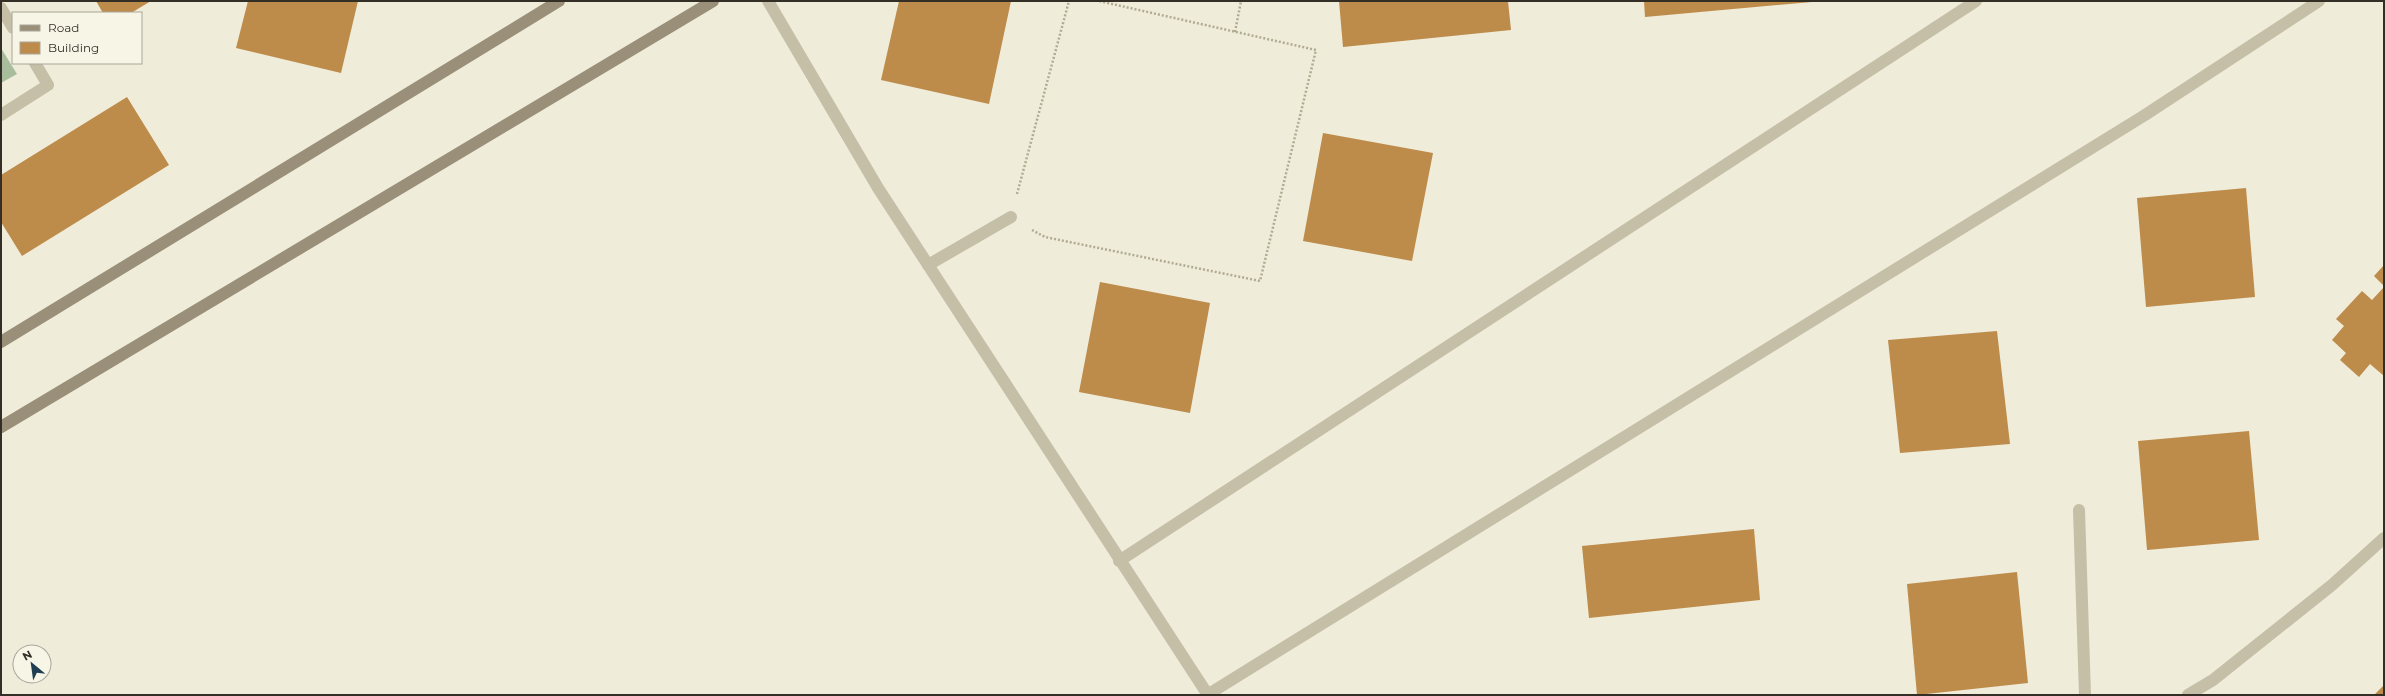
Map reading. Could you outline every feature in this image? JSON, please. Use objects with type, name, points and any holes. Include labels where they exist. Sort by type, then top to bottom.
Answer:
[{"type":"main road","points":[[1,342],[559,1]]},
{"type":"main road","points":[[1,427],[713,1]]},
{"type":"street","points":[[768,1],[878,188],[1207,695],[2144,115],[2319,1]]},
{"type":"street","points":[[1119,560],[1976,1]]},
{"type":"street","points":[[1,8],[12,26]]},
{"type":"street","points":[[1,115],[48,85],[36,64]]},
{"type":"street","points":[[928,265],[1010,217]]},
{"type":"street","points":[[2079,510],[2085,695]]},
{"type":"street","points":[[2188,695],[2213,680],[2332,585],[2384,538]]},
{"type":"path","points":[[1069,1],[1010,217],[1045,237],[1260,281],[1316,50],[1100,1]]},
{"type":"path","points":[[1235,32],[1241,1]]},
{"type":"green space","points":[[1,48],[17,74],[1,83]]},
{"type":"building","points":[[96,1],[151,1],[133,12],[102,12]]},
{"type":"building","points":[[248,1],[358,1],[341,73],[236,48]]},
{"type":"building","points":[[899,1],[1011,1],[989,104],[881,80]]},
{"type":"building","points":[[1339,1],[1508,1],[1511,30],[1343,47]]},
{"type":"building","points":[[1644,1],[1812,1],[1812,2],[1645,17]]},
{"type":"building","points":[[127,97],[169,165],[22,256],[1,222],[1,175]]},
{"type":"building","points":[[1323,133],[1433,153],[1412,261],[1303,241]]},
{"type":"building","points":[[2246,188],[2255,297],[2146,307],[2137,198]]},
{"type":"building","points":[[2384,265],[2384,286],[2374,276]]},
{"type":"building","points":[[1100,282],[1210,303],[1190,413],[1079,392]]},
{"type":"building","points":[[2384,287],[2384,376],[2370,364],[2359,377],[2340,360],[2346,353],[2332,340],[2344,326],[2336,319],[2362,291],[2372,300]]},
{"type":"building","points":[[1997,331],[2010,444],[1900,453],[1888,340]]},
{"type":"building","points":[[2249,431],[2259,540],[2147,550],[2138,441]]},
{"type":"building","points":[[1754,529],[1760,600],[1589,618],[1582,546]]},
{"type":"building","points":[[2017,572],[2028,683],[1917,695],[1907,584]]},
{"type":"building","points":[[2384,685],[2384,695],[2374,695]]}]
